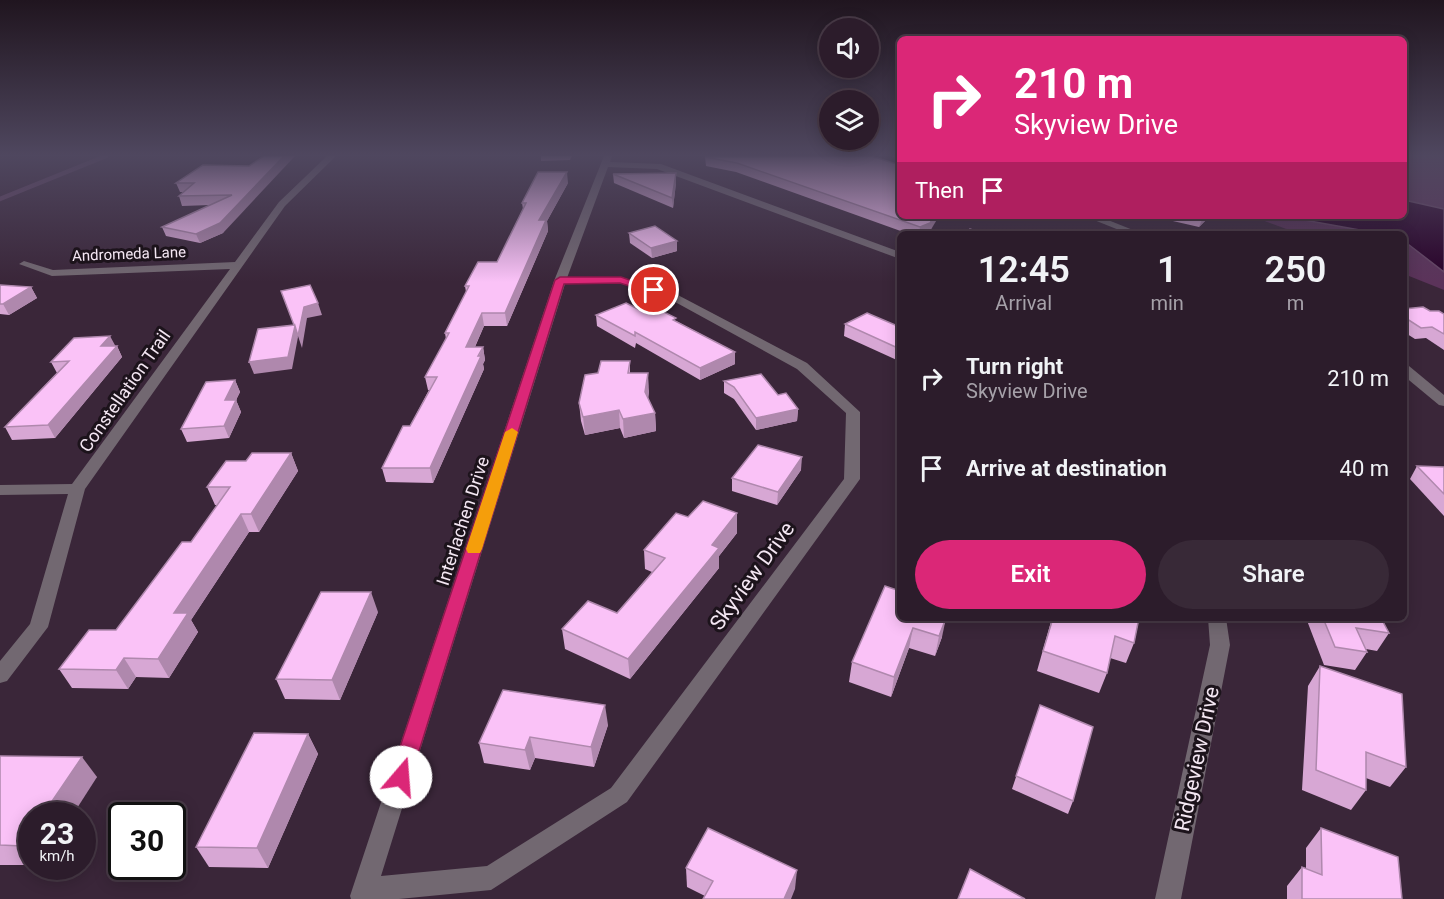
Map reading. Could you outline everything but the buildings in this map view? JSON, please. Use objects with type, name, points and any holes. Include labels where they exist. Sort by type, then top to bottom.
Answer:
[{"type":"street","name":"Constellation Trail","points":[[0,675],[39,627],[77,489],[237,265],[288,198]]},
{"type":"street","name":"Interlachen Drive","points":[[363,894],[560,280],[592,198]]},
{"type":"street","points":[[744,198],[897,255]]},
{"type":"street","points":[[1097,219],[1130,231]]},
{"type":"street","name":"Andromeda Lane","points":[[24,264],[52,273],[237,265]]},
{"type":"street","name":"Skyview Drive","points":[[363,894],[491,878],[619,795],[852,479],[853,412],[801,366],[670,296],[621,280],[560,280]]},
{"type":"street","points":[[1407,371],[1444,402]]},
{"type":"street","points":[[0,490],[77,489]]},
{"type":"street","name":"Ridgeview Drive","points":[[1168,899],[1220,645],[1217,621]]},
{"type":"shaded area","points":[[1407,198],[1444,198],[1444,290],[1407,275],[1407,231],[1292,231],[1259,219],[1407,219]]},
{"type":"shaded area","points":[[1407,201],[1444,209],[1444,272],[1407,243],[1407,231],[1365,231],[1299,219],[1407,219]]},
{"type":"slow traffic","points":[[474,549],[512,432]]},
{"type":"route","points":[[401,777],[560,280],[621,280],[654,290]]}]
